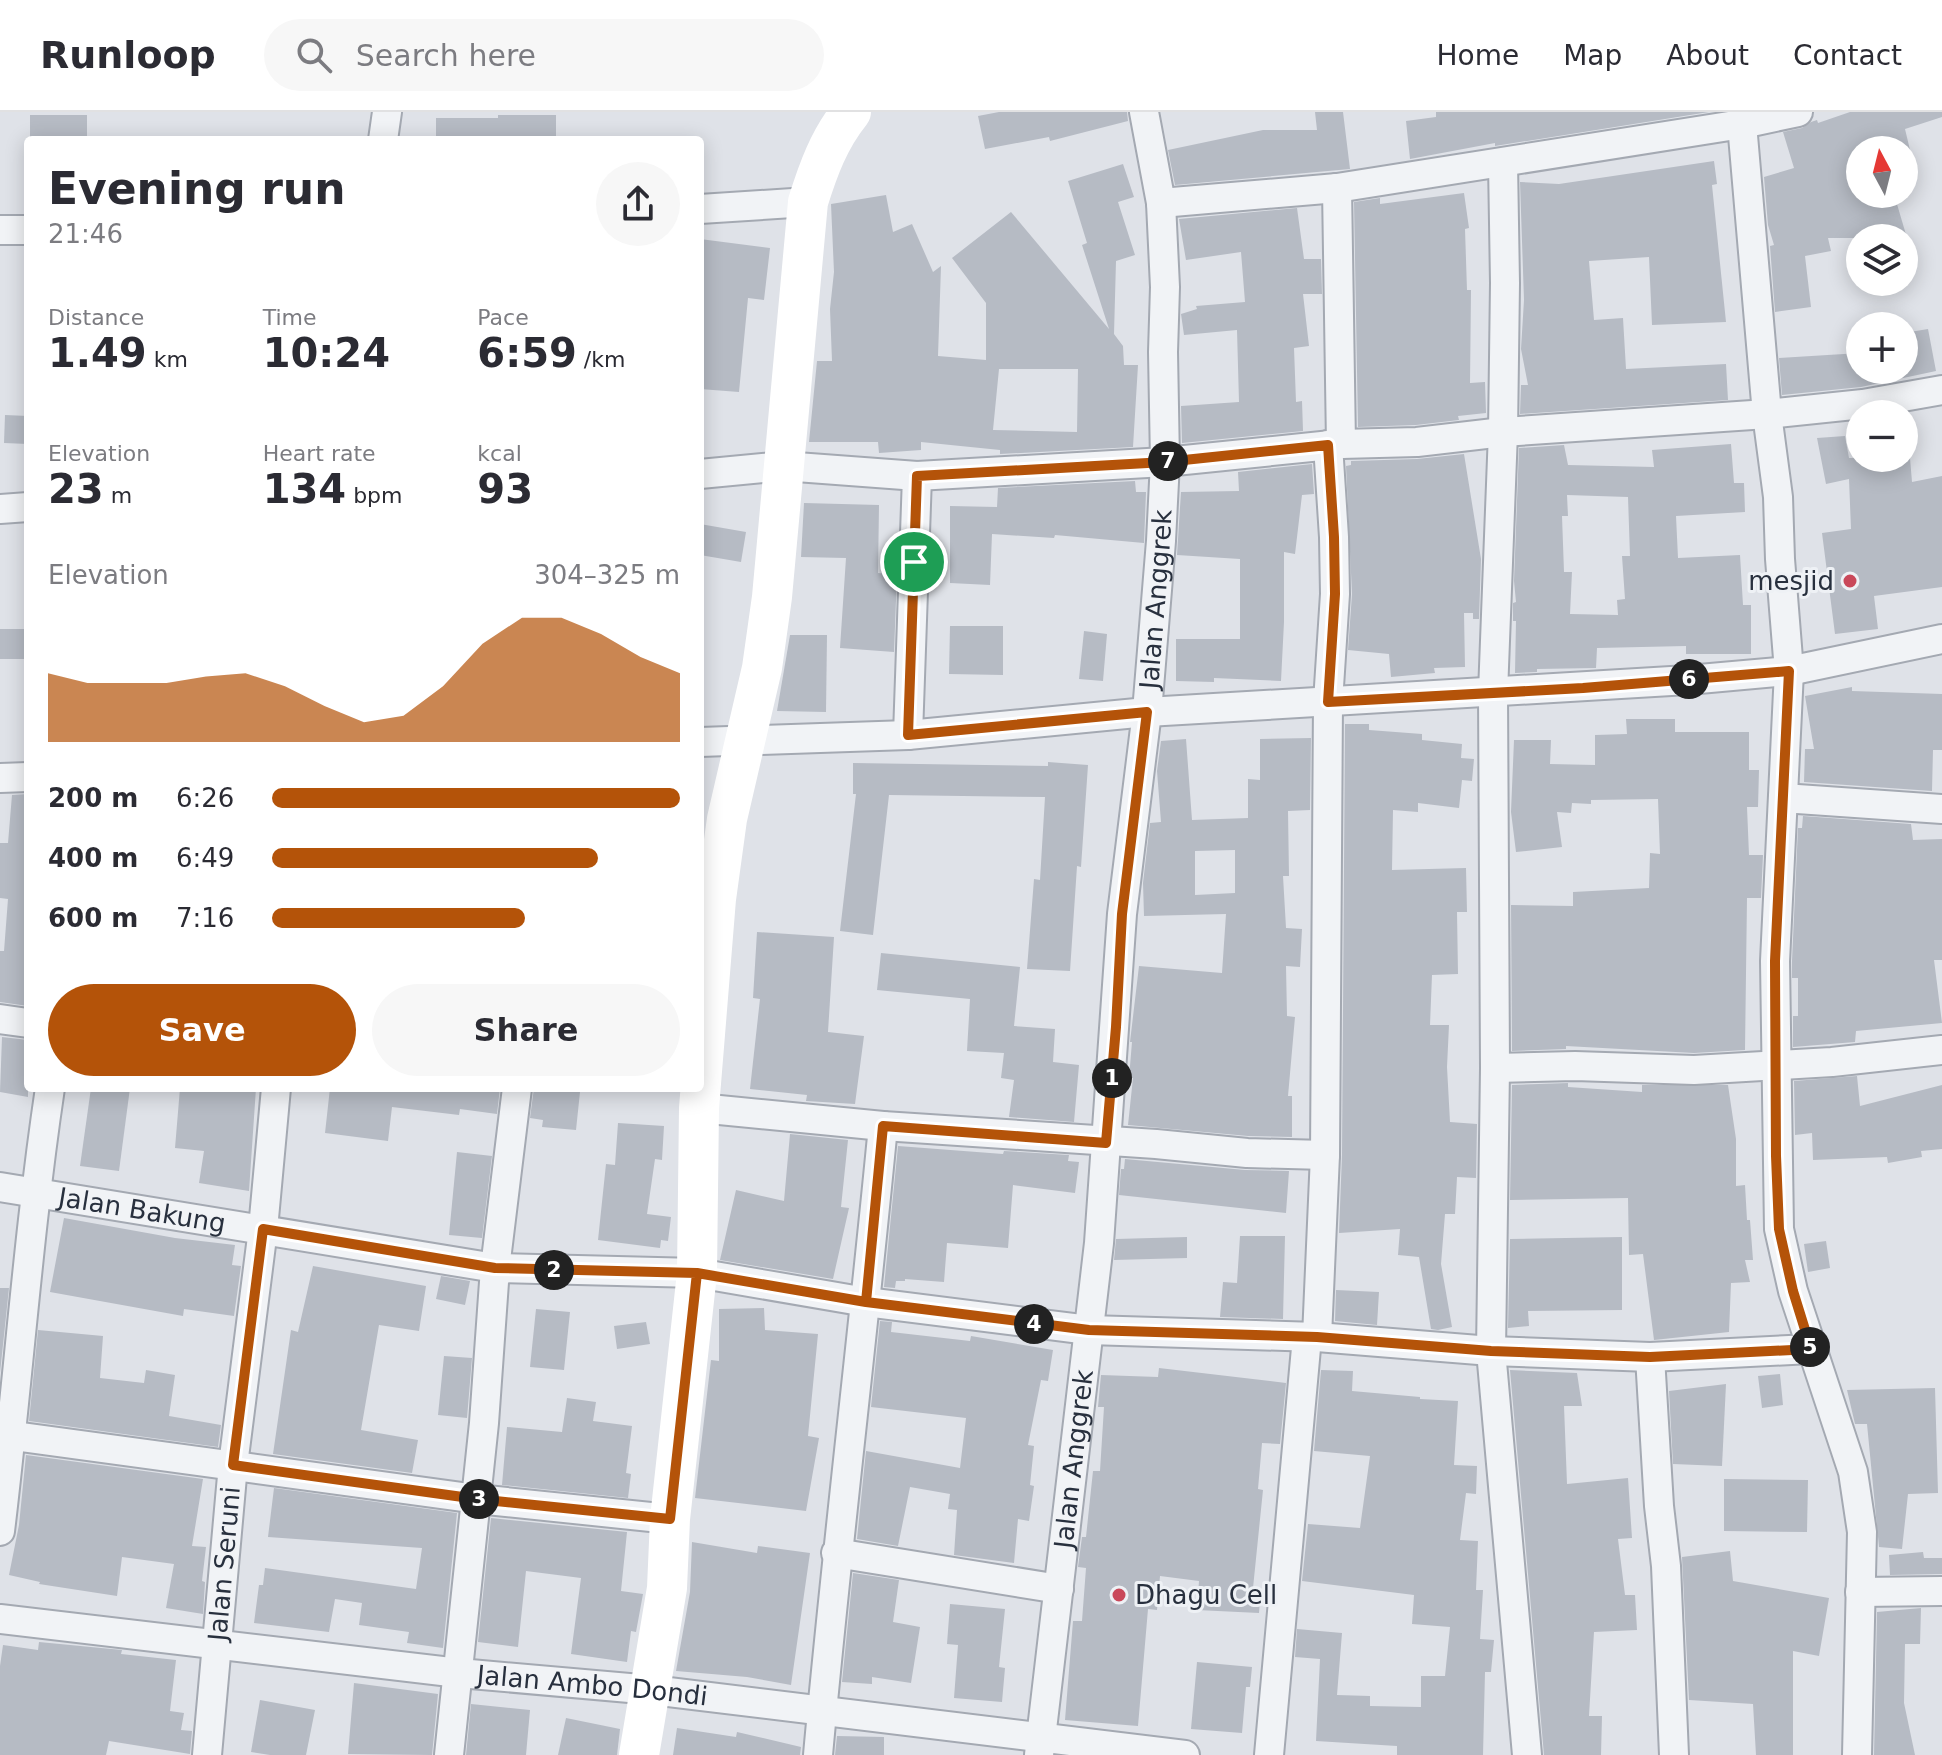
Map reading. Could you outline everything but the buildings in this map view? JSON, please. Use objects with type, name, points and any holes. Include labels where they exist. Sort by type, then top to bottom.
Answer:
[{"type":"street","points":[[384,136],[387,112]]},
{"type":"street","points":[[704,1014],[727,819],[762,668],[772,597],[808,202],[821,162],[839,126],[851,112]]},
{"type":"street","name":"Jalan Anggrek","points":[[1040,1747],[1089,1330],[1116,1027],[1122,914],[1155,623],[1165,462],[1165,287],[1161,203],[1144,112]]},
{"type":"street","points":[[1161,203],[1337,188],[1742,124],[1798,112]]},
{"type":"street","points":[[1742,124],[1767,414],[1778,497],[1789,671],[1775,961],[1779,1229],[1793,1291],[1853,1472],[1862,1532],[1857,1755]]},
{"type":"street","points":[[1503,163],[1503,432],[1493,693],[1495,1068],[1491,1351],[1527,1755]]},
{"type":"street","points":[[1269,1755],[1312,1337],[1325,1155],[1328,702],[1335,594],[1337,188]]},
{"type":"street","points":[[704,209],[808,202]]},
{"type":"street","points":[[0,230],[24,230]]},
{"type":"street","points":[[704,474],[783,466],[917,476],[1165,462],[1335,444],[1417,442],[1503,432],[1767,414],[1863,404],[1942,390]]},
{"type":"street","points":[[908,735],[917,476]]},
{"type":"street","points":[[0,509],[24,507]]},
{"type":"street","points":[[704,742],[908,735],[1147,712],[1493,693],[1789,671],[1942,639]]},
{"type":"street","points":[[0,778],[24,777]]},
{"type":"street","points":[[1783,798],[1942,809]]},
{"type":"street","points":[[0,1019],[24,1022]]},
{"type":"street","points":[[1495,1068],[1575,1066],[1694,1070],[1942,1050]]},
{"type":"street","points":[[0,1531],[6,1434],[34,1193],[49,1092]]},
{"type":"street","name":"Jalan Seruni","points":[[207,1755],[233,1465],[263,1229],[276,1092]]},
{"type":"street","points":[[449,1755],[477,1499],[495,1268],[517,1092]]},
{"type":"street","points":[[639,1755],[667,1588],[670,1519],[697,1273],[700,1092]]},
{"type":"street","points":[[699,1108],[1106,1143],[1325,1155]]},
{"type":"street","points":[[818,1755],[836,1553],[883,1126]]},
{"type":"street","name":"Jalan Bakung","points":[[0,1187],[495,1268],[697,1273],[866,1302],[1089,1330],[1312,1337],[1491,1351],[1650,1357],[1811,1349]]},
{"type":"street","points":[[1650,1357],[1666,1566],[1674,1755]]},
{"type":"street","points":[[6,1434],[477,1499],[670,1519]]},
{"type":"street","points":[[836,1553],[1059,1589]]},
{"type":"street","points":[[1860,1592],[1942,1591]]},
{"type":"street","name":"Jalan Ambo Dondi","points":[[0,1619],[459,1673],[652,1690],[822,1711],[1040,1747],[1185,1755]]},
{"type":"place","name":"mesjid","points":[[1850,581]]},
{"type":"place","name":"Dhagu Cell","points":[[1119,1595]]},
{"type":"route","points":[[914,562],[908,735],[1147,712],[1122,914],[1106,1143],[883,1126],[866,1302],[697,1273],[495,1268],[263,1229],[233,1465],[477,1499],[670,1519],[697,1273],[782,1288],[866,1302],[1089,1330],[1317,1337],[1491,1351],[1650,1357],[1811,1349],[1793,1291],[1779,1229],[1776,1156],[1775,961],[1789,671],[1583,688],[1328,702],[1335,594],[1328,445],[1165,462],[917,476],[914,562]]}]
